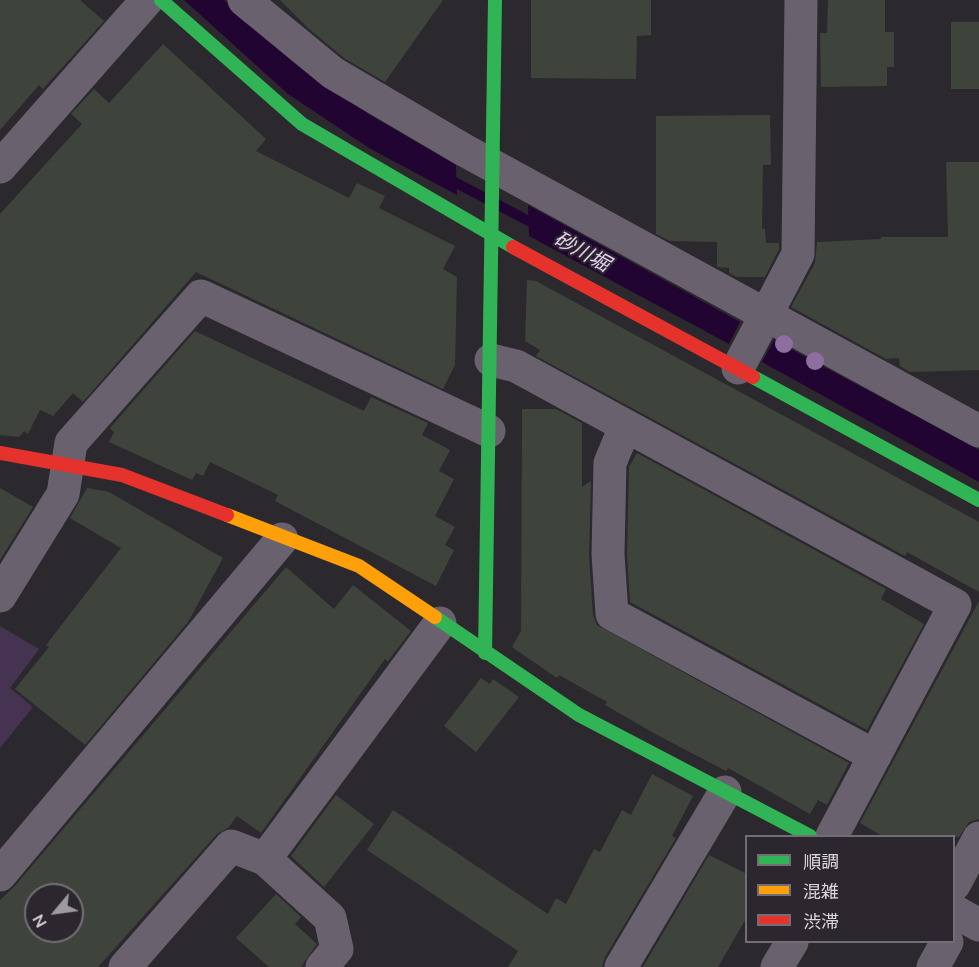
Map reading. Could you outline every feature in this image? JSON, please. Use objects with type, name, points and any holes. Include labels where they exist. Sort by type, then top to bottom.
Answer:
[{"type":"street","points":[[0,167],[147,0]]},
{"type":"street","points":[[161,0],[302,124],[465,221],[979,500]]},
{"type":"street","points":[[244,0],[333,73],[493,166],[979,431]]},
{"type":"street","points":[[485,653],[495,0]]},
{"type":"street","points":[[738,368],[768,315],[798,254],[801,0]]},
{"type":"street","points":[[0,596],[63,494],[71,443],[201,296],[489,431]]},
{"type":"street","points":[[491,360],[516,366],[955,605],[833,835]]},
{"type":"street","points":[[625,427],[610,463],[608,554],[612,614],[875,756]]},
{"type":"street","points":[[0,453],[122,475],[282,539],[359,566],[579,715],[806,835]]},
{"type":"street","points":[[0,875],[282,539]]},
{"type":"street","points":[[265,859],[440,623]]},
{"type":"street","points":[[621,967],[725,792]]},
{"type":"street","points":[[955,883],[979,838]]},
{"type":"street","points":[[125,967],[231,846],[265,859],[330,918],[337,949],[322,967]]},
{"type":"street","points":[[777,967],[791,943]]},
{"type":"street","points":[[933,967],[948,943]]},
{"type":"shaded area","points":[[0,626],[39,649],[10,688],[33,707],[0,748]]},
{"type":"water","points":[[184,0],[224,0],[293,62],[370,115],[456,165],[457,195],[369,148],[288,94]]},
{"type":"water","points":[[528,205],[740,322],[729,344],[529,236]]},
{"type":"water","points":[[774,340],[979,450],[979,482],[762,362]]},
{"type":"building","points":[[0,0],[80,0],[104,21],[43,89],[39,85],[0,130]]},
{"type":"building","points":[[280,0],[443,0],[385,82],[344,58],[308,28]]},
{"type":"building","points":[[531,0],[651,0],[651,35],[637,36],[636,79],[531,78]]},
{"type":"building","points":[[828,0],[885,0],[885,32],[894,32],[894,67],[887,67],[887,86],[821,87],[820,33],[827,33]]},
{"type":"building","points":[[951,22],[979,22],[979,89],[951,89]]},
{"type":"building","points":[[163,44],[266,139],[256,151],[349,198],[357,183],[385,196],[379,208],[455,246],[443,269],[457,277],[455,365],[443,389],[196,272],[83,402],[73,393],[53,416],[40,410],[28,434],[24,431],[19,437],[0,435],[0,214],[82,124],[71,114],[94,89],[109,103]]},
{"type":"building","points":[[770,115],[771,165],[763,165],[762,229],[765,229],[766,243],[779,243],[779,249],[765,277],[737,277],[729,273],[729,268],[717,267],[717,242],[670,241],[656,234],[656,116]]},
{"type":"building","points":[[946,162],[979,162],[979,370],[910,372],[900,366],[899,358],[886,359],[791,307],[815,263],[817,242],[881,239],[881,237],[948,237]]},
{"type":"building","points":[[527,280],[536,281],[979,522],[979,592],[907,552],[905,556],[536,356],[540,350],[525,341]]},
{"type":"building","points":[[195,331],[364,411],[371,397],[428,423],[422,435],[450,450],[439,471],[454,479],[435,516],[455,527],[445,545],[454,550],[436,586],[275,501],[278,495],[210,462],[203,476],[196,473],[192,480],[109,442],[114,432],[110,428]]},
{"type":"building","points":[[522,409],[556,409],[582,423],[582,487],[591,481],[589,555],[593,615],[597,625],[849,763],[827,805],[818,800],[810,814],[728,768],[726,771],[659,736],[605,705],[607,702],[559,675],[557,678],[512,647],[521,631]]},
{"type":"building","points":[[637,453],[886,589],[881,599],[924,624],[867,730],[630,602],[627,554],[629,467]]},
{"type":"building","points":[[0,488],[33,507],[0,560]]},
{"type":"building","points":[[87,488],[109,492],[223,558],[188,622],[85,745],[15,689],[49,647],[46,645],[121,548],[70,518]]},
{"type":"building","points":[[286,567],[334,609],[353,585],[411,631],[388,661],[385,659],[261,833],[237,816],[228,828],[217,834],[98,967],[0,967],[0,900],[14,887]]},
{"type":"building","points":[[979,601],[979,819],[969,822],[959,837],[955,835],[881,835],[860,823]]},
{"type":"building","points":[[481,678],[490,684],[493,679],[519,697],[476,752],[444,726]]},
{"type":"building","points":[[652,774],[693,796],[672,836],[676,838],[605,957],[602,967],[508,967],[518,951],[367,850],[393,810],[548,914],[556,898],[566,904],[594,849],[600,852],[622,810],[631,815]]},
{"type":"building","points":[[336,795],[374,824],[324,887],[291,856]]},
{"type":"building","points":[[709,855],[745,873],[745,920],[718,967],[643,967]]},
{"type":"building","points":[[276,894],[301,917],[295,924],[317,944],[301,967],[269,967],[236,938]]},
{"type":"waterway","name":"砂川堀","points":[[445,177],[540,227]]},
{"type":"traffic: fast","points":[[161,0],[302,124],[513,247]]},
{"type":"traffic: fast","points":[[485,653],[495,0]]},
{"type":"traffic: fast","points":[[753,377],[979,500]]},
{"type":"traffic: fast","points":[[435,617],[579,715],[808,835]]},
{"type":"traffic: slow","points":[[227,515],[359,566],[435,617]]},
{"type":"traffic: jam","points":[[513,247],[753,377]]},
{"type":"traffic: jam","points":[[0,453],[122,475],[227,515]]}]
